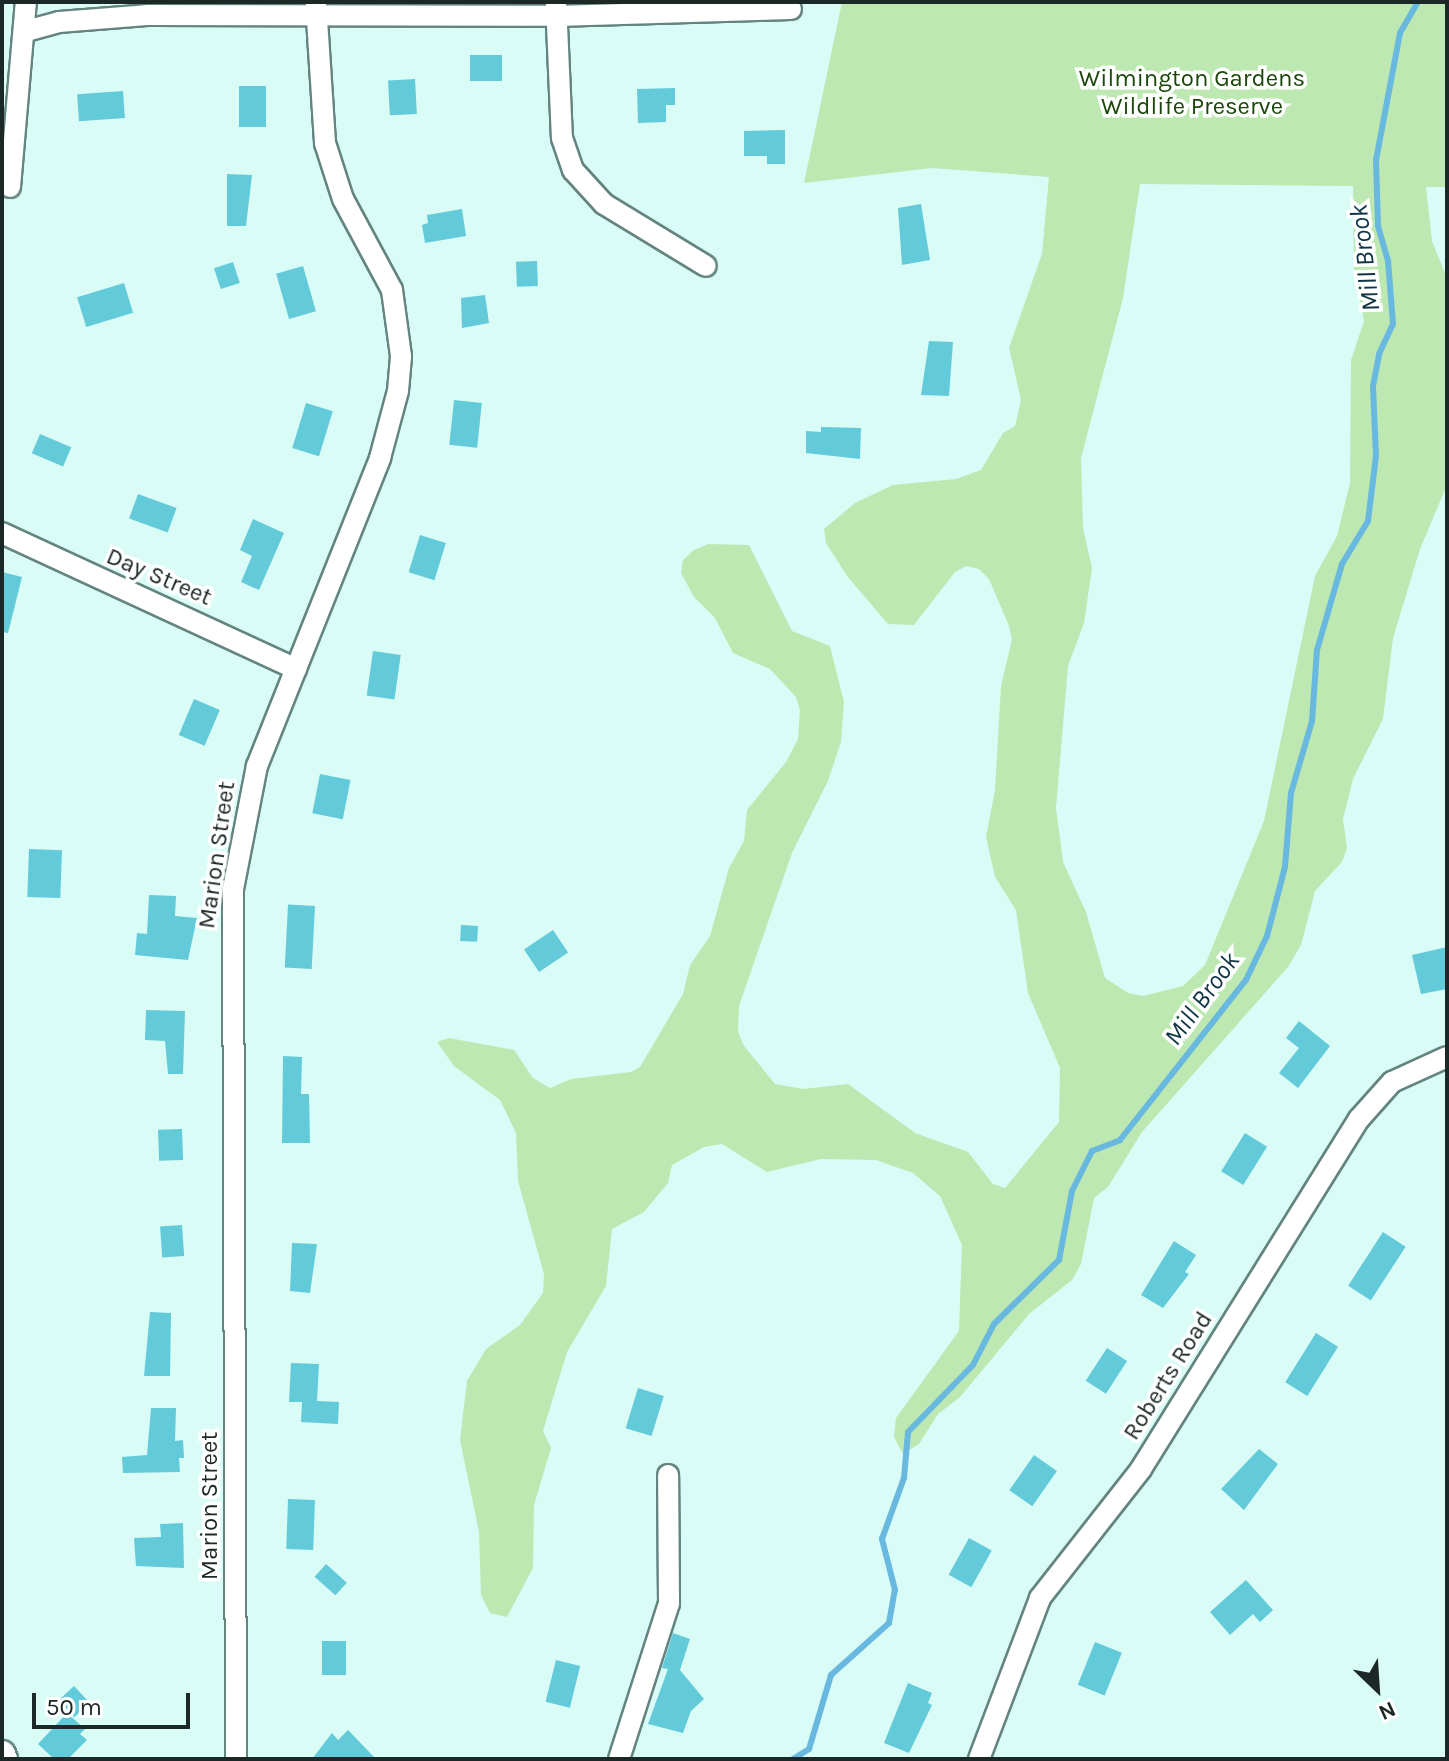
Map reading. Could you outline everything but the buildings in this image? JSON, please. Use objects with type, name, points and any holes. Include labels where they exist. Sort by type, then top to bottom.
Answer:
[{"type":"street","points":[[10,187],[10,126],[26,31],[26,2]]},
{"type":"street","points":[[26,31],[59,22],[147,15],[316,9],[791,9]]},
{"type":"street","name":"Marion Street","points":[[236,1759],[233,889],[252,783],[380,458],[398,391],[401,356],[392,290],[332,173],[325,143],[316,9]]},
{"type":"street","points":[[556,9],[562,138],[579,180],[604,204],[706,266]]},
{"type":"street","name":"Day Street","points":[[2,533],[296,669]]},
{"type":"street","name":"Roberts Road","points":[[979,1759],[1040,1598],[1141,1469],[1359,1119],[1392,1082],[1447,1057]]},
{"type":"street","points":[[619,1759],[669,1603],[668,1475]]},
{"type":"green space","name":"Wilmington Gardens Wildlife Preserve","points":[[842,2],[1447,2],[1447,187],[1426,187],[1432,241],[1447,278],[1447,485],[1420,549],[1393,638],[1383,719],[1353,779],[1343,819],[1347,848],[1342,862],[1315,891],[1301,945],[1288,967],[1142,1132],[1108,1187],[1094,1198],[1081,1264],[1072,1280],[1029,1314],[960,1397],[938,1414],[919,1444],[903,1454],[894,1437],[896,1418],[959,1331],[962,1245],[940,1196],[913,1173],[876,1160],[821,1159],[767,1172],[722,1144],[704,1147],[672,1165],[668,1183],[644,1212],[612,1229],[606,1286],[567,1352],[543,1431],[551,1448],[534,1505],[533,1568],[507,1617],[490,1613],[481,1595],[479,1532],[460,1440],[467,1381],[486,1349],[520,1325],[543,1293],[544,1274],[518,1181],[516,1133],[500,1100],[454,1066],[437,1042],[449,1038],[514,1050],[533,1078],[550,1088],[571,1079],[631,1072],[640,1067],[683,994],[690,965],[710,936],[729,868],[744,841],[747,810],[786,762],[798,739],[800,710],[796,697],[770,669],[733,653],[715,618],[694,597],[681,573],[683,560],[694,550],[708,544],[749,545],[792,631],[830,646],[844,702],[841,742],[828,781],[792,853],[739,1006],[738,1032],[744,1046],[775,1084],[803,1089],[848,1084],[915,1133],[968,1152],[993,1184],[1005,1188],[1059,1122],[1060,1068],[1028,993],[1016,910],[995,877],[986,837],[995,790],[1001,686],[1012,639],[1009,626],[989,579],[979,569],[966,566],[955,572],[914,625],[888,624],[847,576],[826,543],[824,529],[855,503],[893,485],[956,479],[981,470],[1003,433],[1015,426],[1021,400],[1009,348],[1042,254],[1049,177],[932,168],[804,183]],"holes":[[[1140,184],[1353,186],[1354,268],[1364,321],[1351,360],[1350,483],[1337,536],[1315,576],[1264,821],[1205,965],[1183,986],[1143,996],[1128,993],[1105,978],[1086,912],[1063,862],[1056,808],[1068,666],[1084,623],[1092,568],[1083,528],[1081,458],[1123,298]]]},
{"type":"waterway","name":"Mill Brook","points":[[793,1759],[809,1749],[831,1675],[889,1623],[895,1590],[882,1539],[904,1478],[908,1432],[973,1365],[994,1324],[1059,1260],[1072,1191],[1092,1151],[1120,1140],[1246,980],[1267,936],[1285,867],[1291,793],[1312,721],[1317,650],[1342,564],[1368,521],[1376,456],[1373,386],[1379,354],[1393,324],[1388,261],[1378,225],[1376,160],[1400,33],[1418,2]]}]
